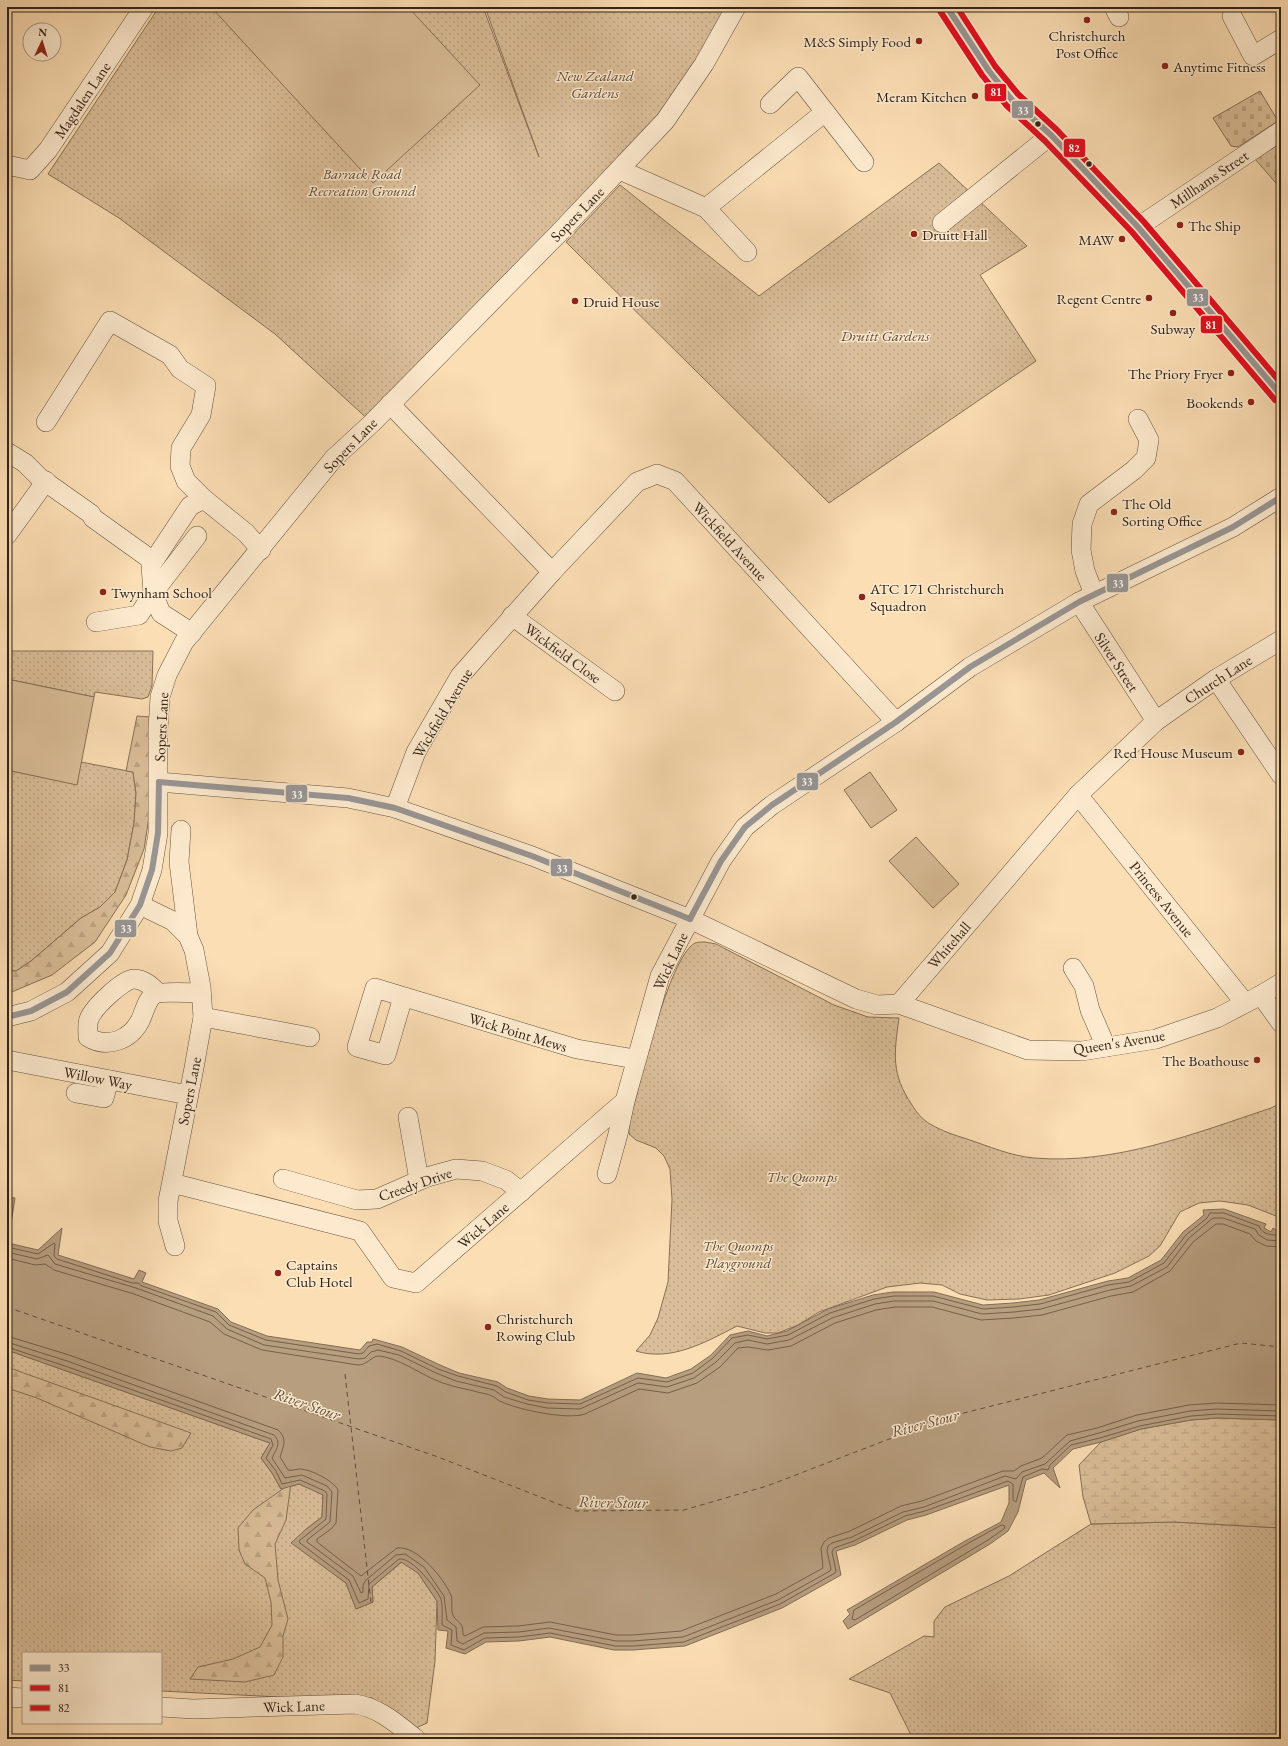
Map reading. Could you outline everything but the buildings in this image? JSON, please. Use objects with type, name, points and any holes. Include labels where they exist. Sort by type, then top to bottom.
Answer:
[{"type":"street","name":"Magdalen Lane","points":[[7,165],[30,170],[48,150],[144,7]]},
{"type":"street","name":"Sopers Lane","points":[[188,936],[173,921],[140,905],[152,870],[158,833],[158,729],[160,697],[167,674],[176,654],[192,632],[261,550],[334,458],[390,404],[553,240],[665,121],[704,64],[736,7]]},
{"type":"street","points":[[947,7],[989,71],[1012,100],[1051,135],[1138,227],[1281,395]]},
{"type":"street","points":[[1232,16],[1253,56],[1281,39]]},
{"type":"street","points":[[770,104],[798,77],[864,162]]},
{"type":"street","points":[[706,208],[825,112]]},
{"type":"street","name":"Millhams Street","points":[[1138,227],[1281,131]]},
{"type":"street","points":[[942,223],[1051,135]]},
{"type":"street","points":[[620,170],[706,208],[747,252]]},
{"type":"street","points":[[46,422],[110,321],[170,355],[180,369],[206,386],[202,415],[181,448],[180,466],[186,481],[204,499],[246,533],[261,550]]},
{"type":"street","points":[[390,404],[552,572]]},
{"type":"street","name":"Silver Street","points":[[1138,419],[1148,440],[1146,458],[1134,470],[1089,504],[1073,546],[1085,571],[1086,598],[1156,721]]},
{"type":"street","points":[[7,452],[25,463],[46,481],[91,514],[93,518],[154,561]]},
{"type":"street","name":"Wickfield Avenue","points":[[395,808],[416,752],[460,676],[552,572],[637,482],[657,474],[675,481],[896,722]]},
{"type":"street","points":[[7,535],[46,481]]},
{"type":"street","name":"Wick Lane","points":[[296,1215],[360,1231],[393,1278],[416,1283],[625,1101],[660,976],[720,860],[745,827],[772,805],[896,722],[970,667],[1086,598],[1233,527],[1281,497]]},
{"type":"street","points":[[192,632],[161,613],[153,593],[151,565],[190,506],[204,499]]},
{"type":"street","points":[[96,622],[138,615],[197,536]]},
{"type":"street","name":"Wickfield Close","points":[[512,616],[614,691]]},
{"type":"street","name":"Church Lane","points":[[1156,721],[1216,679],[1281,640]]},
{"type":"street","points":[[1216,679],[1281,775]]},
{"type":"street","name":"Whitehall","points":[[899,1004],[1078,795],[1156,721]]},
{"type":"street","points":[[159,782],[348,798],[395,808],[532,856],[690,919],[856,999],[877,1005],[899,1004]]},
{"type":"street","name":"Princess Avenue","points":[[1078,795],[1253,999],[1281,1023]]},
{"type":"street","name":"Sopers Lane","points":[[174,1246],[168,1220],[168,1200],[202,1018],[201,993],[197,964],[188,936],[179,862],[181,830]]},
{"type":"street","points":[[7,1018],[31,1011],[67,992],[110,953],[140,905]]},
{"type":"street","points":[[1072,968],[1084,986],[1090,1010],[1106,1047]]},
{"type":"street","name":"Queen's Avenue","points":[[899,1004],[1028,1050],[1082,1051],[1156,1039],[1217,1018],[1281,983]]},
{"type":"street","points":[[158,993],[201,993]]},
{"type":"street","name":"Wick Point Mews","points":[[403,997],[577,1049],[636,1060]]},
{"type":"street","points":[[202,1018],[310,1037]]},
{"type":"street","name":"Willow Way","points":[[7,1060],[188,1096]]},
{"type":"street","points":[[76,1093],[104,1098],[109,1080]]},
{"type":"street","points":[[607,1174],[625,1101]]},
{"type":"street","points":[[408,1117],[419,1180]]},
{"type":"street","name":"Creedy Drive","points":[[283,1179],[357,1200],[377,1199],[419,1180],[456,1169],[482,1171],[506,1180],[521,1192]]},
{"type":"street","points":[[172,1183],[296,1215],[304,1185]]},
{"type":"street","points":[[7,1697],[22,1698]]},
{"type":"street","name":"Wick Lane","points":[[162,1707],[193,1709],[355,1704],[367,1706],[379,1711],[416,1739]]},
{"type":"green space","name":"Barrack Road Recreation Ground","points":[[159,7],[483,7],[539,157],[485,7],[736,7],[665,121],[372,423],[275,334],[119,218],[48,174]]},
{"type":"green space","points":[[211,7],[408,7],[480,85],[373,183]]},
{"type":"green space","points":[[1260,91],[1278,121],[1238,147],[1231,146],[1213,118]]},
{"type":"green space","points":[[1281,143],[1281,189],[1255,159]]},
{"type":"green space","name":"Druitt Gardens","points":[[939,163],[1027,246],[980,275],[1036,361],[829,503],[566,242],[620,185],[759,296]]},
{"type":"green space","points":[[7,651],[153,651],[152,686],[148,697],[142,699],[95,692],[94,697],[7,679]]},
{"type":"green space","points":[[7,679],[94,697],[77,785],[7,770]]},
{"type":"green space","points":[[137,716],[151,717],[152,797],[144,849],[126,895],[95,942],[52,975],[7,994],[7,971],[16,971],[31,961],[81,918],[100,907],[115,892],[127,860],[134,823],[136,793],[133,772],[126,771]]},
{"type":"green space","points":[[81,762],[133,772],[136,793],[134,823],[127,860],[115,892],[100,907],[81,918],[31,961],[16,971],[7,971],[7,770],[76,784]]},
{"type":"green space","points":[[870,772],[897,810],[871,828],[844,790]]},
{"type":"green space","points":[[916,837],[959,884],[933,908],[889,861]]},
{"type":"green space","name":"The Quomps","points":[[705,942],[716,944],[834,1005],[868,1017],[899,1018],[895,1053],[897,1073],[905,1094],[922,1118],[944,1131],[1008,1153],[1034,1158],[1064,1159],[1095,1157],[1125,1152],[1184,1137],[1271,1108],[1281,1103],[1281,1218],[1248,1205],[1220,1201],[1199,1203],[1180,1212],[1160,1246],[1149,1256],[1115,1273],[1049,1295],[1019,1299],[987,1300],[960,1294],[942,1285],[920,1283],[887,1287],[819,1312],[798,1325],[778,1333],[765,1333],[737,1326],[688,1349],[662,1354],[649,1354],[636,1351],[650,1335],[658,1318],[668,1282],[672,1199],[670,1169],[664,1156],[656,1148],[636,1140],[629,1134],[629,1124],[655,1027],[675,973],[685,954],[695,943]]},
{"type":"green space","points":[[7,1350],[270,1443],[261,1458],[281,1489],[299,1484],[323,1494],[322,1517],[305,1530],[292,1543],[346,1583],[356,1609],[373,1602],[372,1587],[402,1562],[418,1573],[437,1601],[435,1661],[427,1723],[416,1728],[372,1698],[326,1696],[299,1698],[162,1691],[162,1652],[22,1652],[22,1681],[7,1680]]},
{"type":"green space","points":[[7,1367],[191,1433],[182,1448],[171,1451],[150,1447],[37,1398],[7,1388]]},
{"type":"green space","points":[[1217,1418],[1281,1420],[1281,1528],[1174,1522],[1091,1524],[1083,1497],[1079,1465],[1101,1442],[1141,1429],[1191,1420]]},
{"type":"green space","points":[[291,1483],[286,1520],[275,1544],[278,1580],[288,1619],[283,1636],[283,1657],[274,1675],[245,1682],[190,1679],[198,1667],[233,1659],[260,1647],[272,1625],[271,1602],[265,1578],[245,1564],[239,1550],[238,1528],[253,1510]]},
{"type":"green space","points":[[1174,1522],[1281,1528],[1281,1739],[913,1739],[890,1693],[849,1679],[924,1636],[934,1637],[934,1621],[945,1607],[1009,1576],[1091,1524]]},
{"type":"water","name":"River Stour","points":[[7,1197],[15,1198],[8,1243],[38,1250],[62,1228],[58,1255],[134,1279],[139,1270],[146,1273],[142,1282],[218,1309],[231,1322],[267,1336],[360,1350],[367,1342],[372,1342],[373,1339],[402,1347],[459,1373],[498,1382],[507,1388],[529,1396],[548,1399],[580,1400],[637,1373],[666,1378],[691,1369],[711,1355],[730,1335],[748,1331],[767,1336],[787,1331],[828,1309],[873,1295],[893,1292],[934,1292],[983,1305],[1013,1303],[1039,1300],[1108,1281],[1128,1278],[1161,1260],[1183,1232],[1204,1215],[1203,1210],[1224,1209],[1266,1224],[1264,1228],[1271,1232],[1273,1228],[1281,1233],[1281,1420],[1217,1418],[1191,1420],[1141,1429],[1073,1449],[1053,1468],[1060,1488],[1044,1473],[1026,1480],[1018,1512],[1008,1531],[990,1544],[848,1629],[843,1621],[850,1614],[847,1610],[965,1541],[1001,1522],[1009,1503],[1009,1485],[926,1515],[907,1520],[855,1545],[836,1551],[841,1575],[782,1608],[685,1646],[614,1650],[550,1637],[519,1641],[486,1642],[465,1654],[446,1648],[448,1631],[438,1630],[437,1601],[418,1573],[401,1562],[372,1587],[373,1602],[356,1609],[346,1583],[291,1543],[322,1517],[323,1495],[299,1484],[281,1489],[261,1458],[270,1443],[7,1350]]},
{"type":"ferry route","points":[[7,1307],[438,1457],[576,1511],[684,1510],[767,1486],[944,1418],[1241,1343],[1281,1347]]},
{"type":"ferry route","points":[[345,1374],[371,1603]]},
{"type":"transit line","name":"33","points":[[947,7],[989,71],[1012,100],[1051,135],[1138,227],[1281,395]]},
{"type":"transit line","name":"82","points":[[957,7],[995,66],[1018,94],[1057,130],[1144,222],[1281,383]]},
{"type":"transit line","name":"81","points":[[940,11],[982,75],[1006,105],[1045,141],[1132,232],[1275,400]]},
{"type":"transit line","name":"33","points":[[690,919],[721,861],[745,827],[772,805],[896,722],[970,667],[1079,602],[1233,527],[1281,497]]},
{"type":"transit line","name":"33","points":[[159,782],[348,798],[395,808],[532,856],[690,919]]},
{"type":"transit line","name":"33","points":[[7,1017],[31,1011],[67,992],[110,953],[140,905],[152,870],[158,833],[159,782]]},
{"type":"place","name":"Christchurch Post Office","points":[[1087,20]]},
{"type":"place","name":"M&S Simply Food","points":[[919,41]]},
{"type":"place","name":"Anytime Fitness","points":[[1165,66]]},
{"type":"place","name":"Meram Kitchen","points":[[975,96]]},
{"type":"place","name":"The Ship","points":[[1180,225]]},
{"type":"place","name":"Druitt Hall","points":[[914,234]]},
{"type":"place","name":"MAW","points":[[1122,239]]},
{"type":"place","name":"Regent Centre","points":[[1149,298]]},
{"type":"place","name":"Druid House","points":[[575,301]]},
{"type":"place","name":"Subway","points":[[1173,313]]},
{"type":"place","name":"The Priory Fryer","points":[[1231,373]]},
{"type":"place","name":"Bookends","points":[[1251,402]]},
{"type":"place","name":"The Old Sorting Office","points":[[1114,512]]},
{"type":"place","name":"Twynham School","points":[[103,592]]},
{"type":"place","name":"ATC 171 Christchurch Squadron","points":[[862,597]]},
{"type":"place","name":"Red House Museum","points":[[1241,752]]},
{"type":"place","name":"The Boathouse","points":[[1257,1060]]},
{"type":"place","name":"Captains Club Hotel","points":[[278,1273]]},
{"type":"place","name":"Christchurch Rowing Club","points":[[488,1327]]},
{"type":"park label","name":"New Zealand Gardens","points":[[595,84]]},
{"type":"park label","name":"The Quomps Playground","points":[[738,1254]]}]
